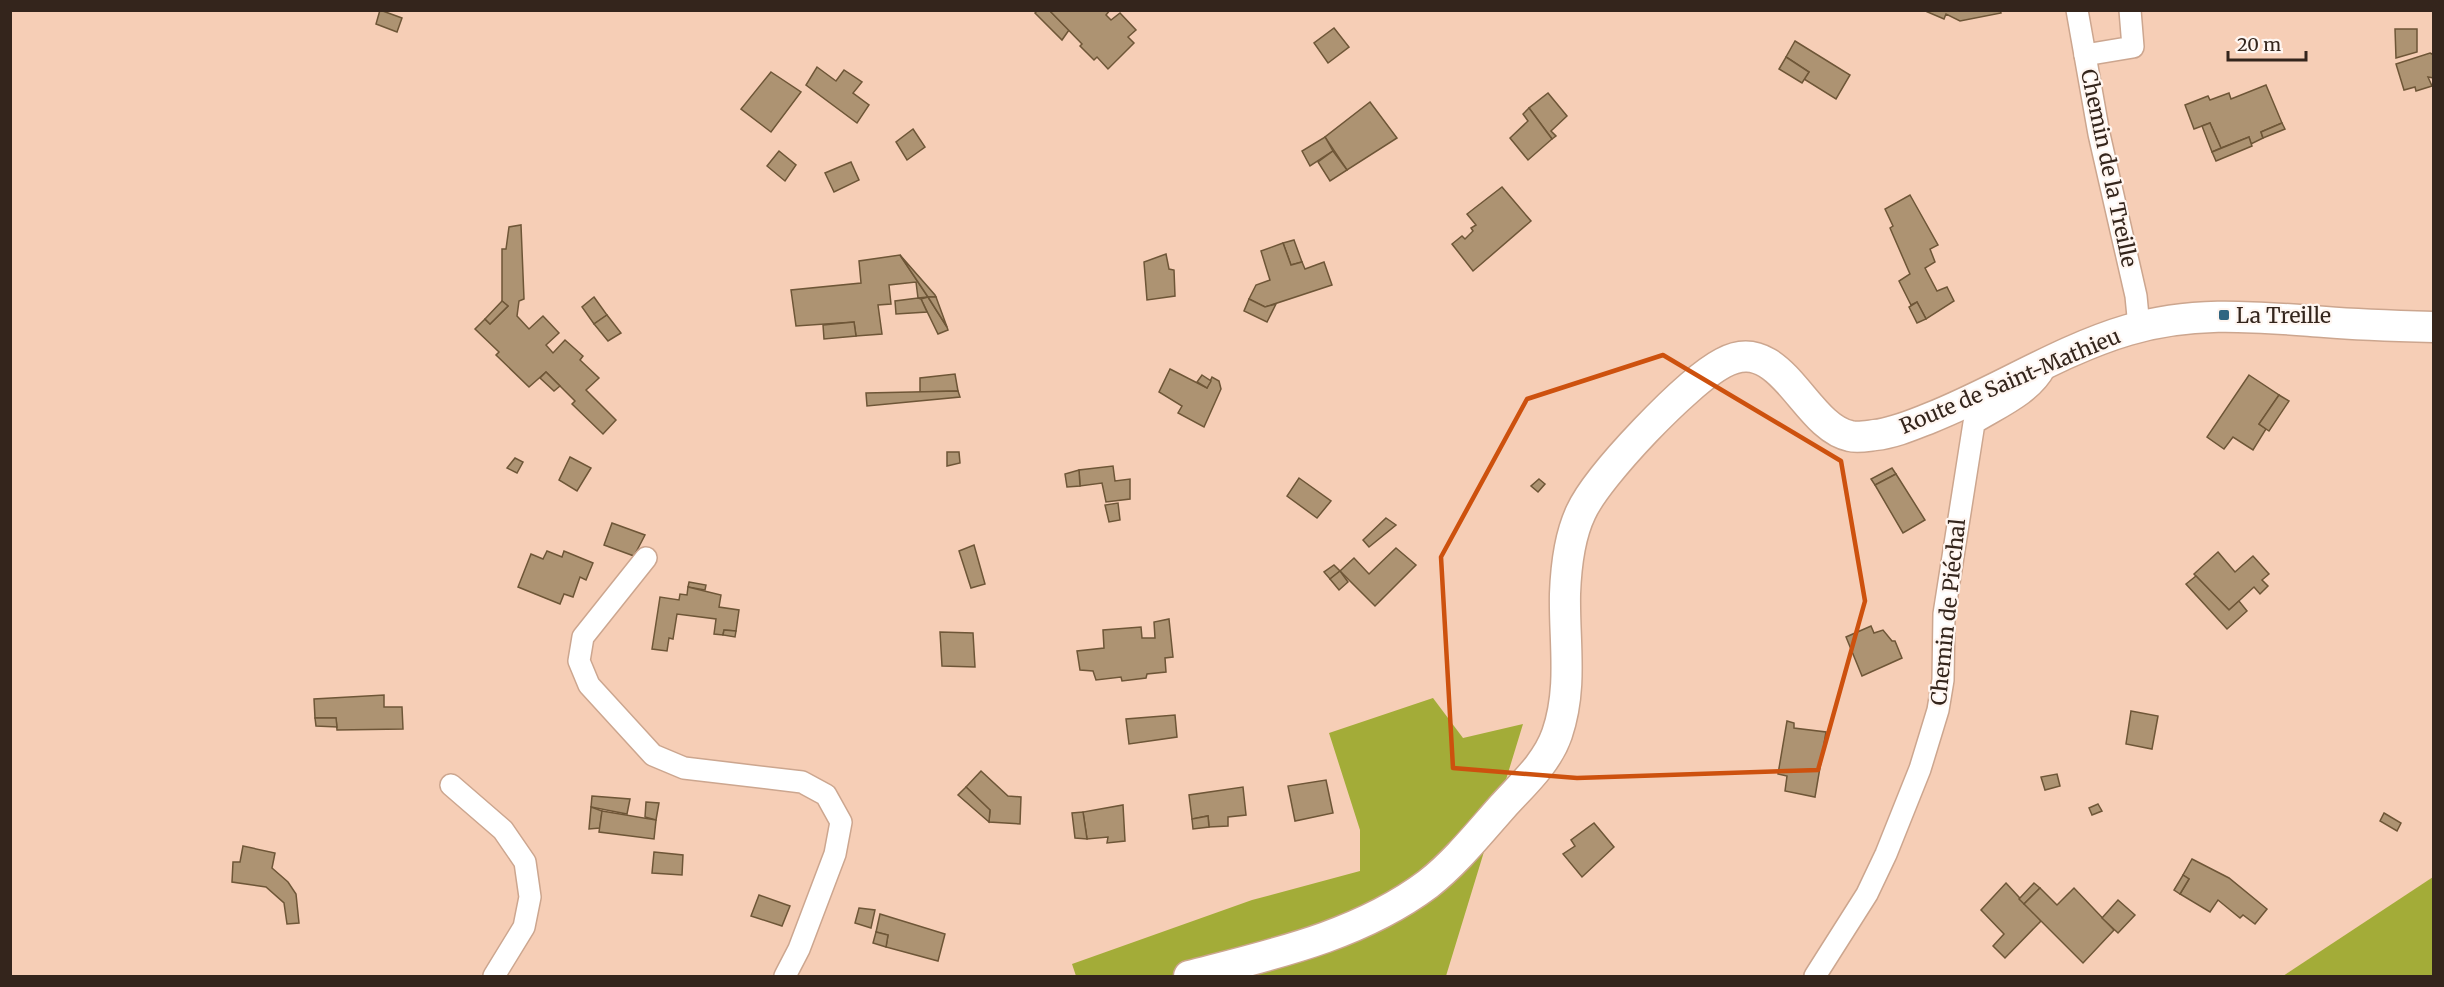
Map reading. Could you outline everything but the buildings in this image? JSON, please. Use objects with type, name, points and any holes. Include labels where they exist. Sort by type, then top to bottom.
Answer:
[{"type":"street","name":"Chemin de la Treille","points":[[2077,10],[2099,134],[2136,296],[2139,327]]},
{"type":"street","points":[[2085,55],[2133,47],[2130,10]]},
{"type":"street","name":"Route de Saint-Mathieu","points":[[1189,976],[1301,947],[1402,901],[1450,865],[1531,775],[1548,755],[1568,685],[1565,595],[1573,534],[1582,509],[1613,465],[1706,375],[1726,361],[1739,357],[1755,357],[1780,372],[1830,426],[1849,436],[1860,436],[1895,431],[1939,414],[2089,344],[2139,327],[2173,319],[2224,315],[2363,325],[2433,327]]},
{"type":"street","name":"Chemin de Piéchal","points":[[1815,976],[1867,894],[1886,854],[1920,769],[1938,710],[1942,680],[1944,614],[1974,423],[2027,390],[2040,378],[2047,365]]},
{"type":"street","points":[[646,558],[583,637],[579,660],[589,685],[653,755],[684,768],[802,782],[826,795],[841,822],[835,854],[799,949],[785,976]]},
{"type":"street","points":[[451,785],[503,830],[525,862],[530,897],[524,927],[494,976]]},
{"type":"highlighted area","points":[[1663,355],[1841,461],[1865,601],[1818,770],[1577,778],[1453,768],[1441,557],[1527,399]]},
{"type":"green space","points":[[1433,698],[1463,738],[1523,724],[1446,976],[1076,976],[1072,964],[1252,900],[1360,871],[1360,830],[1329,733]]},
{"type":"green space","points":[[2433,877],[2433,976],[2283,976]]},
{"type":"place","name":"La Treille","points":[[2224,315]]}]
